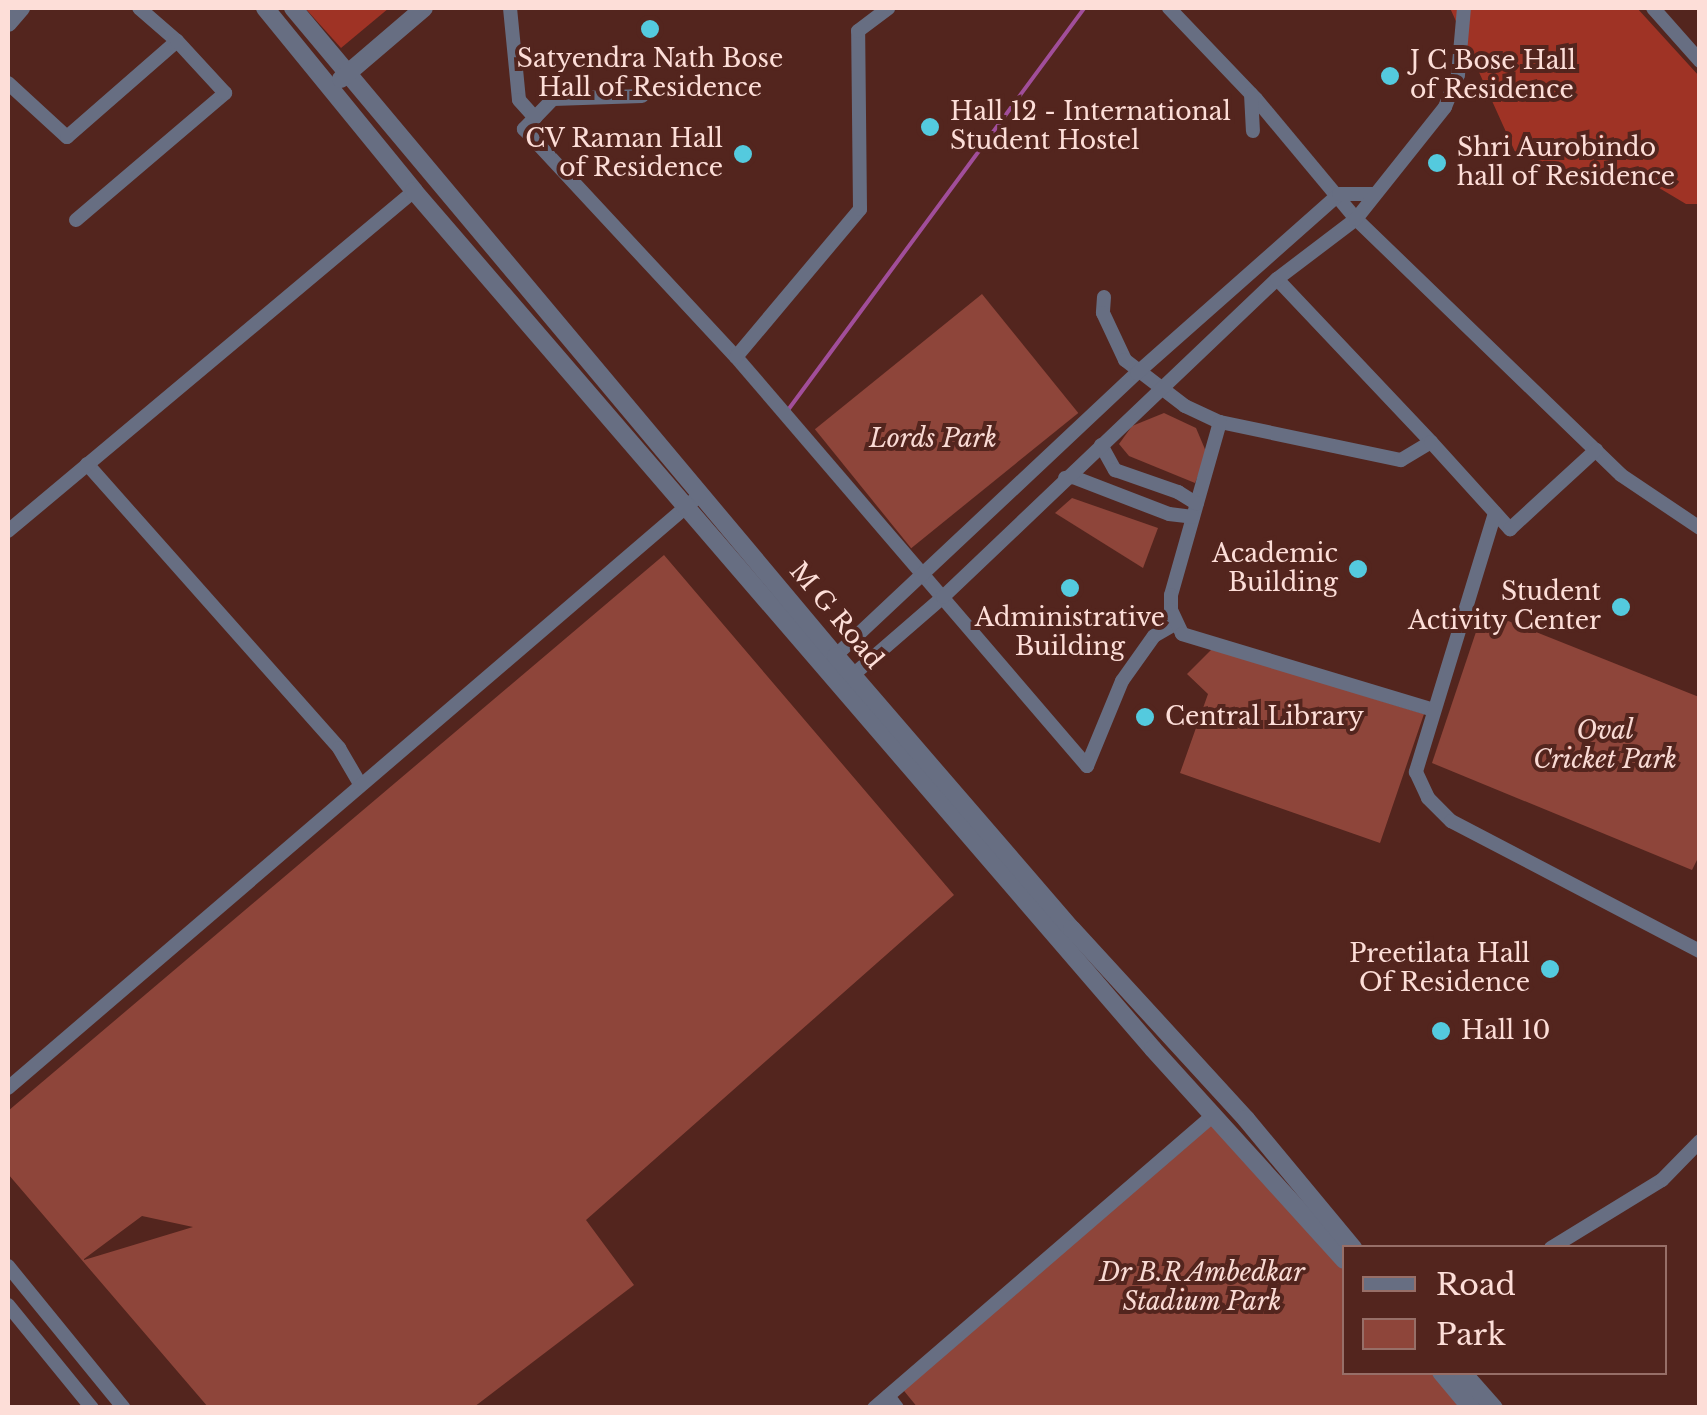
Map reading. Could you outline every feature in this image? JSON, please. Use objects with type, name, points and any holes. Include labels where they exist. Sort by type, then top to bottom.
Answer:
[{"type":"street","points":[[8,23],[21,8]]},
{"type":"street","points":[[76,220],[225,93],[176,40],[139,8]]},
{"type":"street","points":[[8,1088],[695,500],[414,191],[265,8]]},
{"type":"street","name":"M G Road","points":[[293,8],[830,660],[1246,1119],[1351,1245]]},
{"type":"street","points":[[330,88],[424,8]]},
{"type":"street","points":[[510,8],[519,100],[534,118]]},
{"type":"street","points":[[736,357],[860,209],[858,31],[888,8]]},
{"type":"street","points":[[1169,8],[1251,94],[1356,218],[1621,475],[1700,528]]},
{"type":"street","points":[[1342,1258],[1214,1115],[848,680],[943,597],[1159,386],[1277,278],[1356,218],[1445,107],[1458,75],[1464,8]]},
{"type":"street","points":[[1652,8],[1698,57]]},
{"type":"street","points":[[8,83],[67,136],[176,40]]},
{"type":"street","points":[[1251,94],[1253,131]]},
{"type":"street","points":[[642,96],[553,99],[524,130],[736,357],[1087,766],[1122,681],[1154,636],[1175,624]]},
{"type":"street","points":[[8,532],[414,191]]},
{"type":"street","points":[[830,660],[1137,373],[1339,194],[1374,194]]},
{"type":"street","points":[[1277,278],[1510,529],[1596,450]]},
{"type":"street","points":[[1104,297],[1103,313],[1116,347],[1137,373],[1185,406],[1220,422],[1400,460],[1431,442]]},
{"type":"street","points":[[1188,360],[1202,314]]},
{"type":"street","points":[[1220,422],[1172,595],[1175,624],[1182,634],[1434,710]]},
{"type":"street","points":[[1079,464],[1080,428]]},
{"type":"street","points":[[1062,445],[1079,464]]},
{"type":"street","points":[[1101,445],[1115,470]]},
{"type":"street","points":[[87,464],[340,748],[360,784]]},
{"type":"street","points":[[1104,486],[1106,472],[1115,470],[1178,492],[1195,511]]},
{"type":"street","points":[[1065,478],[1104,486],[1169,514],[1195,511]]},
{"type":"street","points":[[1496,513],[1416,772],[1428,798],[1450,821],[1700,951]]},
{"type":"street","points":[[874,1408],[892,1402],[1214,1115]]},
{"type":"street","points":[[1557,1245],[1662,1180],[1700,1141]]},
{"type":"street","points":[[11,1277],[124,1408]]},
{"type":"street","points":[[8,1305],[92,1408]]},
{"type":"street","points":[[1443,1375],[1470,1408]]},
{"type":"street","points":[[1465,1375],[1494,1408]]},
{"type":"green space","name":"Lords Park","points":[[982,294],[1078,413],[911,548],[815,429]]},
{"type":"green space","points":[[1164,413],[1196,428],[1207,454],[1195,483],[1129,456],[1119,444],[1132,426]]},
{"type":"green space","points":[[1072,498],[1158,528],[1143,568],[1055,513]]},
{"type":"green space","points":[[664,555],[954,895],[586,1220],[634,1285],[474,1407],[208,1407],[8,1174],[8,1111]],"holes":[[[142,1216],[193,1227],[84,1260]]]},
{"type":"green space","name":"Oval Cricket Park","points":[[1483,611],[1699,697],[1700,854],[1692,870],[1432,763]]},
{"type":"green space","points":[[1212,649],[1424,714],[1380,843],[1180,773],[1208,694],[1187,674]]},
{"type":"green space","name":"Dr B.R Ambedkar Stadium Park","points":[[1217,1120],[1342,1267],[1342,1375],[1435,1375],[1464,1407],[918,1408],[900,1386]]},
{"type":"shaded area","points":[[305,8],[389,8],[341,48]]},
{"type":"shaded area","points":[[1450,8],[1637,8],[1699,76],[1699,204],[1686,204],[1629,170],[1576,172],[1516,154]]},
{"type":"waterway","points":[[788,410],[1084,8]]},
{"type":"place","name":"Satyendra Nath Bose Hall of Residence","points":[[650,29]]},
{"type":"place","name":"J C Bose Hall of Residence","points":[[1390,76]]},
{"type":"place","name":"Hall 12 - International Student Hostel","points":[[930,127]]},
{"type":"place","name":"CV Raman Hall of Residence","points":[[743,154]]},
{"type":"place","name":"Shri Aurobindo hall of Residence","points":[[1437,163]]},
{"type":"place","name":"Academic Building","points":[[1358,569]]},
{"type":"place","name":"Administrative Building","points":[[1070,588]]},
{"type":"place","name":"Student Activity Center","points":[[1621,607]]},
{"type":"place","name":"Central Library","points":[[1145,717]]},
{"type":"place","name":"Preetilata Hall Of Residence","points":[[1550,969]]},
{"type":"place","name":"Hall 10","points":[[1441,1031]]}]
